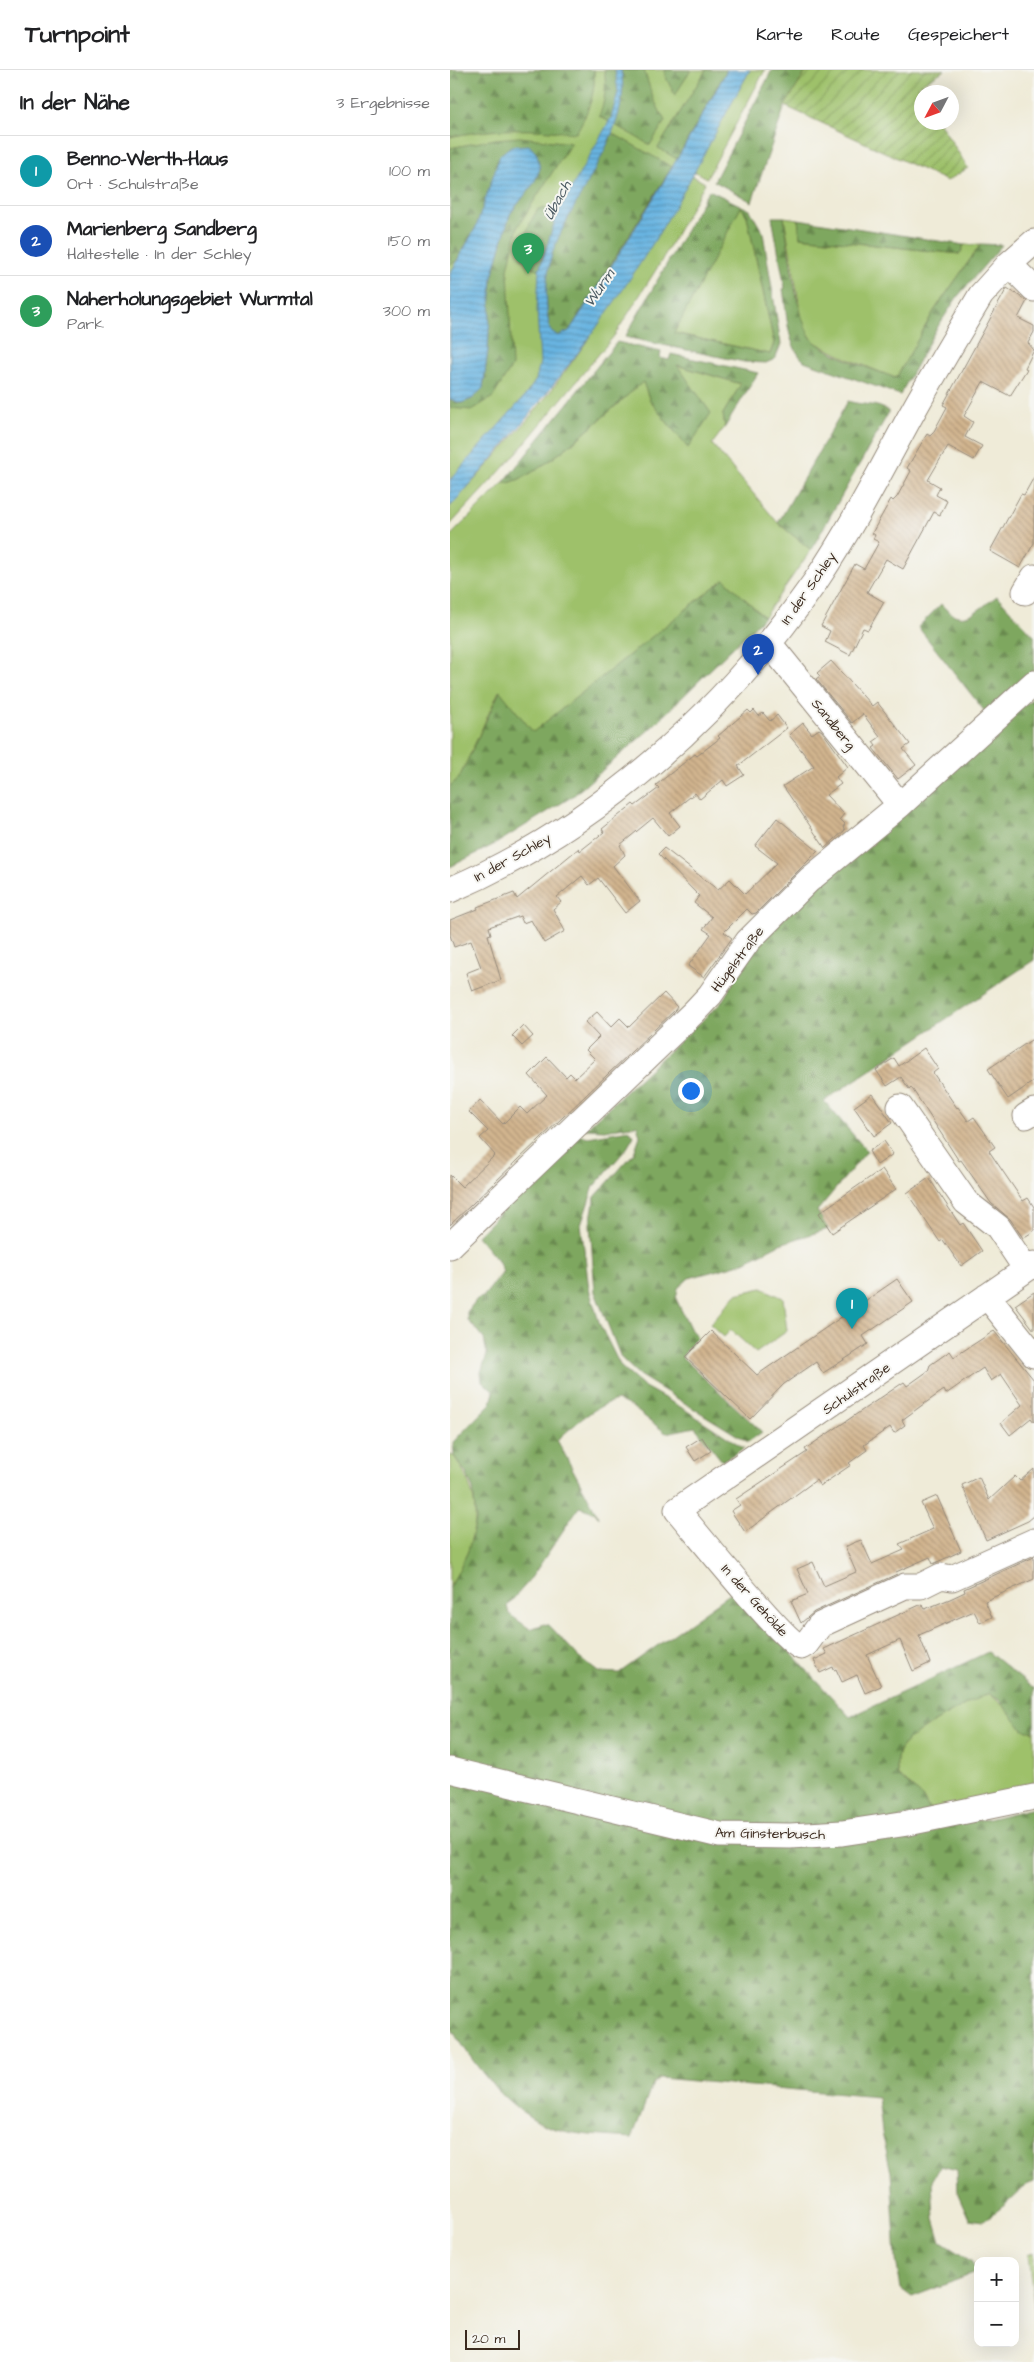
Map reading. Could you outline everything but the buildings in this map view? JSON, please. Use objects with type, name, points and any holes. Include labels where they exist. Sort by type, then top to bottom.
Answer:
[{"type":"street","name":"In der Schley","points":[[450,890],[518,856],[576,820],[635,777],[692,728],[769,643],[815,582],[852,523],[928,384],[981,295],[1009,264],[1034,242]]},
{"type":"street","points":[[1009,264],[1034,289]]},
{"type":"street","name":"Sandberg","points":[[769,643],[900,805]]},
{"type":"street","name":"Hügelstraße","points":[[450,1246],[694,1012],[710,995],[760,926],[817,872],[900,805],[1034,683]]},
{"type":"street","points":[[900,1107],[904,1135],[966,1202],[998,1227],[1030,1267]]},
{"type":"street","name":"Schulstraße","points":[[677,1510],[864,1384],[1030,1267]]},
{"type":"street","points":[[987,1296],[1034,1355]]},
{"type":"street","name":"In der Gehölde","points":[[677,1510],[775,1624],[796,1645],[801,1646],[806,1644],[820,1624],[905,1586],[921,1586],[942,1576],[952,1578],[1034,1541]]},
{"type":"street","name":"Am Ginsterbusch","points":[[450,1770],[720,1835],[790,1836],[842,1834],[908,1823],[1034,1797]]},
{"type":"green space","points":[[450,70],[727,70],[702,118],[624,247],[565,338],[525,396],[450,480]]},
{"type":"green space","points":[[450,70],[594,70],[594,87],[584,118],[576,133],[498,130],[450,137]]},
{"type":"green space","points":[[604,70],[644,70],[653,98],[665,121],[650,145],[599,116],[605,93]]},
{"type":"green space","points":[[665,70],[691,70],[675,95],[665,76]]},
{"type":"green space","points":[[706,70],[727,70],[677,159],[658,148]]},
{"type":"green space","points":[[750,70],[765,70],[707,178],[694,171]]},
{"type":"green space","points":[[772,70],[807,70],[785,106],[752,202],[714,181]]},
{"type":"green space","points":[[807,70],[945,70],[920,85],[914,85],[914,130],[944,130],[968,168],[947,181],[785,106]]},
{"type":"green space","points":[[612,133],[672,167],[569,331],[558,336],[550,330],[547,289],[549,265],[568,215]]},
{"type":"green space","points":[[520,137],[571,143],[518,226],[508,269],[512,366],[493,397],[472,410],[450,408],[450,399],[461,403],[472,399],[483,388],[488,350],[492,277],[510,214],[534,183],[501,155],[476,227],[456,262],[450,264],[450,148],[495,139]]},
{"type":"green space","points":[[691,175],[705,183],[659,265],[614,336],[515,455],[450,525],[450,507],[526,422],[588,340],[624,286]]},
{"type":"green space","points":[[709,190],[750,210],[763,233],[781,344],[775,359],[766,363],[744,362],[625,337]],"holes":[[[741,207],[747,216],[774,343],[770,354],[674,333]]]},
{"type":"green space","points":[[741,206],[747,216],[774,343],[770,354],[674,333]]},
{"type":"green space","points":[[548,208],[558,212],[539,270],[529,266],[521,257],[522,250],[526,232],[534,215],[538,209]]},
{"type":"green space","points":[[772,217],[784,217],[798,303],[809,334],[815,342],[854,363],[896,378],[934,311],[981,244],[1002,245],[958,296],[935,331],[900,395],[804,361],[798,354],[790,337],[788,327],[783,289],[785,288]]},
{"type":"green space","points":[[784,217],[798,219],[800,237],[960,254],[964,245],[981,244],[934,311],[897,379],[846,358],[814,342],[803,325]]},
{"type":"green space","points":[[798,219],[964,245],[960,254],[800,237]]},
{"type":"green space","points":[[617,342],[661,352],[660,358],[669,360],[671,354],[758,373],[725,427],[723,414],[741,384],[677,365],[711,413],[688,448],[650,401],[643,382],[553,458],[516,480],[503,483]]},
{"type":"green space","points":[[676,365],[741,384],[723,414],[725,427],[712,444],[778,523],[811,550],[764,617],[724,579],[533,733],[499,691],[459,779],[450,786],[450,536],[503,483],[517,480],[554,458],[643,381],[650,401],[688,448]]},
{"type":"green space","points":[[848,401],[875,405],[889,412],[811,550],[778,523]]},
{"type":"green space","points":[[724,579],[764,617],[651,728],[573,796],[497,843],[450,867],[450,786],[459,778],[500,691],[533,732]]},
{"type":"green space","points":[[997,596],[1034,636],[1034,670],[986,713],[918,627],[941,604],[956,615],[969,615]]},
{"type":"green space","points":[[1034,697],[1034,960],[824,1101],[867,1151],[817,1211],[828,1229],[780,1244],[740,1264],[689,1278],[678,1288],[676,1299],[691,1330],[697,1336],[682,1357],[762,1432],[748,1442],[639,1375],[621,1358],[595,1292],[590,1224],[595,1197],[634,1153],[640,1136],[637,1125],[605,1130],[585,1129],[721,1003],[755,946],[844,861]]},
{"type":"green space","points":[[629,1130],[634,1136],[627,1148],[594,1186],[581,1224],[589,1289],[600,1325],[621,1367],[643,1386],[684,1409],[744,1448],[722,1461],[695,1427],[666,1433],[632,1407],[618,1400],[601,1406],[586,1416],[557,1440],[599,1518],[594,1512],[579,1507],[529,1581],[507,1606],[509,1614],[530,1629],[544,1624],[549,1625],[579,1657],[598,1672],[619,1673],[734,1591],[850,1717],[988,1652],[1034,1689],[1034,1731],[1027,1731],[1022,1728],[999,1700],[990,1694],[956,1709],[906,1742],[900,1749],[897,1759],[898,1776],[920,1794],[931,1812],[855,1827],[738,1830],[450,1766],[450,1588],[468,1551],[476,1520],[473,1489],[466,1473],[454,1456],[453,1442],[491,1403],[494,1392],[482,1381],[481,1372],[487,1355],[484,1339],[468,1320],[467,1312],[477,1299],[483,1297],[503,1272],[498,1261],[477,1236],[578,1134],[588,1137]]},
{"type":"green space","points":[[762,1288],[783,1298],[787,1331],[756,1353],[731,1330],[724,1337],[710,1324],[736,1294]]},
{"type":"green space","points":[[450,1455],[454,1456],[471,1490],[475,1506],[475,1522],[467,1554],[450,1588]]},
{"type":"green space","points":[[990,1694],[1031,1731],[1034,1731],[1034,1784],[931,1812],[920,1794],[898,1776],[897,1762],[900,1749],[915,1735],[942,1717]]},
{"type":"green space","points":[[450,1774],[636,1818],[844,1838],[988,1819],[1034,1808],[1034,2182],[1026,2185],[984,2221],[969,2219],[958,2194],[957,2170],[941,2166],[932,2181],[934,2218],[941,2242],[971,2261],[974,2266],[974,2274],[912,2297],[901,2289],[896,2260],[891,2172],[882,2132],[878,2097],[659,2078],[653,2083],[632,2138],[565,2131],[539,2122],[523,2113],[508,2100],[481,2071],[450,2024]]},
{"type":"green space","points":[[1034,2252],[1034,2307],[1028,2255]]},
{"type":"water","name":"Wurm","points":[[615,70],[621,70],[623,92],[610,139],[572,210],[552,254],[550,263],[546,292],[547,311],[550,330],[558,336],[569,331],[611,267],[671,170],[727,70],[750,70],[670,215],[619,295],[550,389],[450,507],[450,480],[525,396],[536,380],[540,362],[537,310],[539,270],[558,212],[611,118],[618,92]]},
{"type":"water","points":[[529,145],[537,154],[540,169],[534,183],[510,214],[492,277],[488,350],[483,388],[472,399],[461,403],[450,399],[450,274],[476,227],[500,155],[511,146]]},
{"type":"place","name":"Naherholungsgebiet Wurmtal","points":[[528,274]]},
{"type":"place","name":"Marienberg Sandberg","points":[[758,675]]},
{"type":"place","name":"Benno-Werth-Haus","points":[[852,1329]]},
{"type":"water label","name":"Übach","points":[[557,200]]}]
